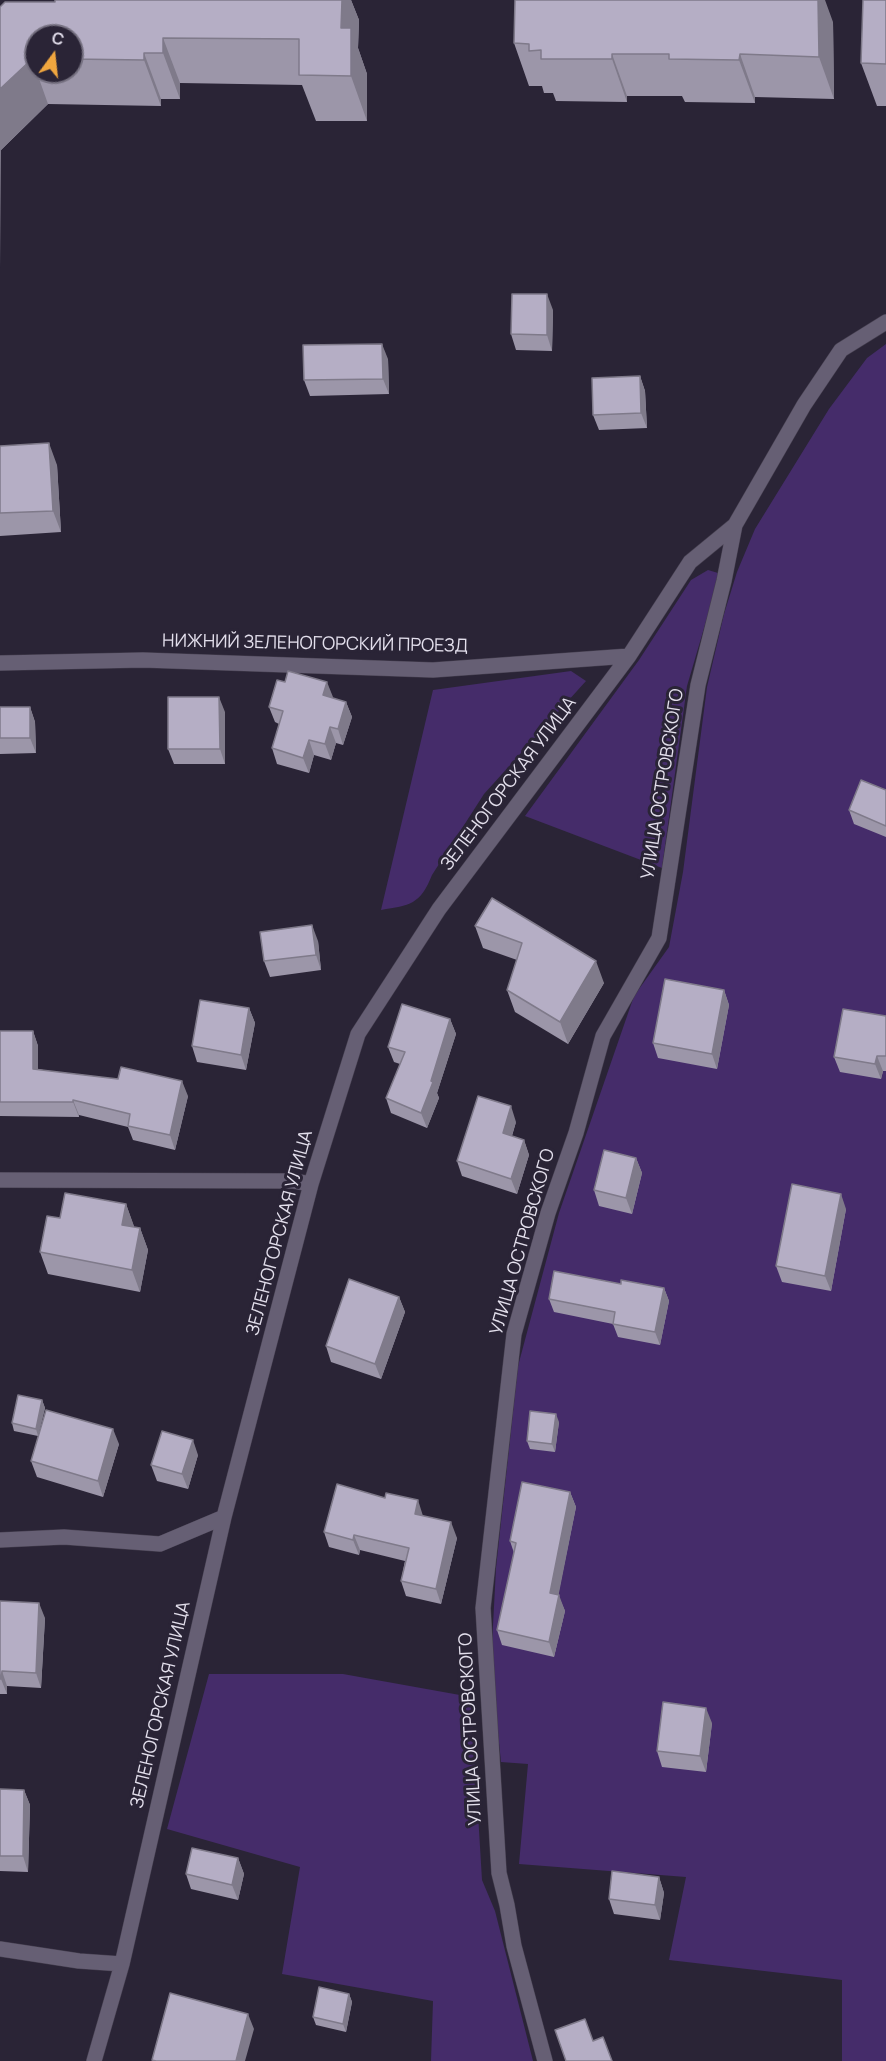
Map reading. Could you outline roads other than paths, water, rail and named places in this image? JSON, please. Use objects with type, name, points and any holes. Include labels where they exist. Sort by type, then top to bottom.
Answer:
[{"type":"street","points":[[735,525],[804,405],[841,350],[886,322]]},
{"type":"street","name":"ЗЕЛЕНОГОРСКАЯ УЛИЦА","points":[[94,2061],[122,1964],[224,1517],[311,1184],[358,1034],[439,909],[629,656],[690,562],[735,525]]},
{"type":"street","name":"УЛИЦА ОСТРОВСКОГО","points":[[545,2061],[514,1946],[499,1873],[483,1608],[514,1334],[548,1213],[576,1133],[603,1036],[659,938],[698,685],[724,581],[735,525]]},
{"type":"street","name":"НИЖНИЙ ЗЕЛЕНОГОРСКИЙ ПРОЕЗД","points":[[0,663],[143,660],[433,670],[629,656]]},
{"type":"street","points":[[0,1180],[294,1181],[311,1184]]},
{"type":"street","points":[[0,1540],[64,1537],[160,1544],[224,1517]]},
{"type":"street","points":[[0,1949],[79,1961],[122,1964]]}]
